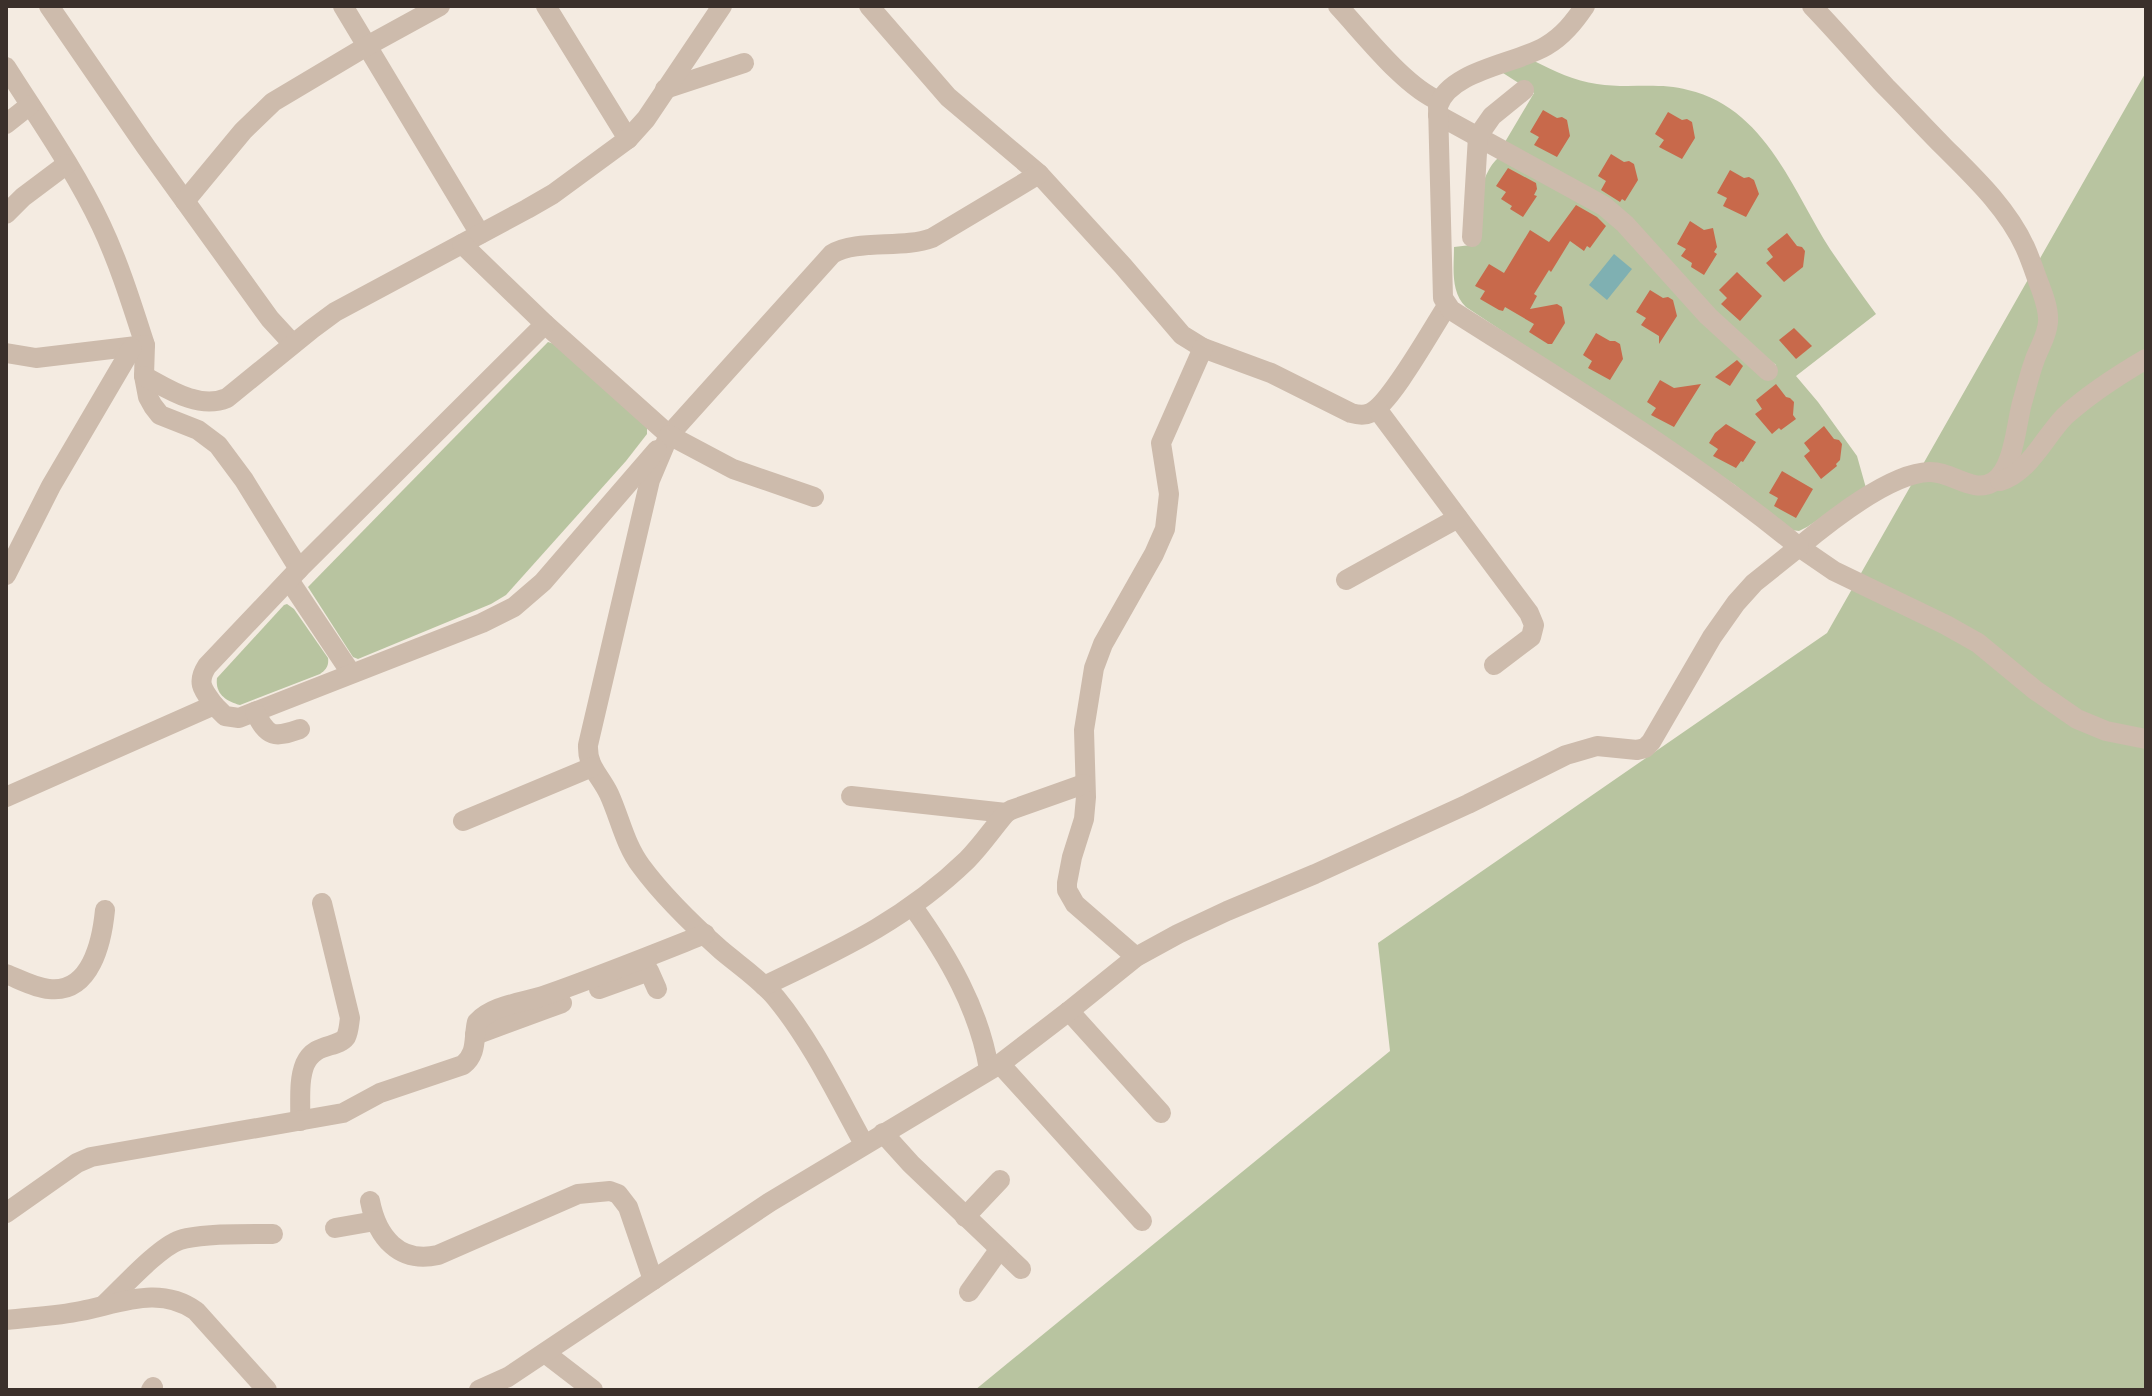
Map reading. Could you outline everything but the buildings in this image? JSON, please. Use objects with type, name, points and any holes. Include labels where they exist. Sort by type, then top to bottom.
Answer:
[{"type":"street","points":[[49,6],[270,319],[293,344]]},
{"type":"street","points":[[343,6],[480,234]]},
{"type":"street","points":[[185,201],[262,111],[294,88],[440,6]]},
{"type":"street","points":[[546,6],[628,139]]},
{"type":"street","points":[[144,376],[190,398],[218,402],[227,398],[335,312],[553,194],[628,139],[646,119],[722,6]]},
{"type":"street","points":[[869,6],[948,97],[1039,174],[1123,266],[1176,330],[1203,348],[1271,373],[1351,413],[1366,415],[1377,409],[1391,394],[1447,306]]},
{"type":"street","points":[[1338,6],[1411,85],[1439,108],[1478,136],[1604,206],[1625,224],[1708,316],[1768,371]]},
{"type":"street","points":[[1585,6],[1561,36],[1532,54],[1471,75],[1452,87],[1439,108],[1442,279],[1443,298],[1447,306],[1717,483],[1834,571],[1978,643],[2035,690],[2077,719],[2106,731],[2146,739]]},
{"type":"street","points":[[1812,6],[1876,77],[1981,183],[2024,245],[2033,268],[2047,307],[2048,321],[2034,360],[2007,462],[1992,483]]},
{"type":"street","points":[[665,89],[744,63]]},
{"type":"street","points":[[6,67],[67,164],[109,243],[125,282],[148,397],[160,415],[198,430],[218,445],[231,461],[351,673]]},
{"type":"street","points":[[1472,237],[1478,136],[1492,116],[1524,90]]},
{"type":"street","points":[[6,124],[30,105]]},
{"type":"street","points":[[6,214],[67,164]]},
{"type":"street","points":[[545,324],[223,648],[201,675],[201,683],[214,705],[225,716],[239,718],[255,712],[482,623],[514,607],[543,582],[669,435],[832,254],[846,248],[932,238],[1039,174]]},
{"type":"street","points":[[462,244],[545,324],[669,435],[733,469],[814,497]]},
{"type":"street","points":[[6,353],[36,358],[138,347]]},
{"type":"street","points":[[6,575],[51,486],[138,347]]},
{"type":"street","points":[[1136,957],[1081,911],[1067,890],[1072,857],[1084,819],[1084,730],[1098,656],[1165,529],[1169,494],[1161,443],[1203,348]]},
{"type":"street","points":[[479,1390],[508,1377],[770,1202],[994,1066],[1136,957],[1190,928],[1468,804],[1566,755],[1597,746],[1645,748],[1736,603],[1754,583],[1843,512],[1906,477],[1926,472],[1955,476],[1967,484],[1981,485],[2007,479],[2081,402],[2109,380],[2146,359]]},
{"type":"street","points":[[1377,409],[1529,613],[1534,625],[1531,637],[1494,665]]},
{"type":"street","points":[[669,435],[650,480],[588,745],[588,756],[608,791],[639,864],[705,934],[764,986],[786,1011],[864,1144]]},
{"type":"street","points":[[1346,580],[1458,518]]},
{"type":"street","points":[[6,797],[214,705]]},
{"type":"street","points":[[255,712],[262,725],[274,735],[300,729]]},
{"type":"street","points":[[463,821],[592,767]]},
{"type":"street","points":[[851,796],[1006,813],[1084,784]]},
{"type":"street","points":[[764,986],[844,948],[913,907],[984,843],[1006,813]]},
{"type":"street","points":[[300,1121],[304,1067],[313,1053],[346,1037],[350,1018],[322,903]]},
{"type":"street","points":[[913,907],[954,970],[994,1066],[1142,1221]]},
{"type":"street","points":[[6,974],[48,989],[76,984],[95,956],[102,936],[105,910]]},
{"type":"street","points":[[6,1213],[77,1163],[91,1157],[343,1113],[380,1093],[463,1065],[475,1048],[477,1022],[498,1009],[542,997],[705,934]]},
{"type":"street","points":[[475,1035],[649,971],[657,989]]},
{"type":"street","points":[[1069,1011],[1161,1113]]},
{"type":"street","points":[[883,1133],[1021,1269]]},
{"type":"street","points":[[965,1217],[1000,1180]]},
{"type":"street","points":[[335,1228],[372,1211],[383,1234],[402,1253],[424,1258],[438,1255],[578,1194],[610,1191],[624,1199],[628,1207],[653,1280]]},
{"type":"street","points":[[102,1306],[155,1257],[180,1240],[273,1234]]},
{"type":"street","points":[[969,1292],[999,1250]]},
{"type":"street","points":[[6,1320],[80,1311],[125,1301],[160,1297],[173,1299],[196,1311],[267,1390]]},
{"type":"street","points":[[545,1353],[593,1390]]},
{"type":"green space","points":[[1534,61],[1589,83],[1688,90],[1715,100],[1757,132],[1789,177],[1830,249],[1876,314],[1796,376],[1857,456],[1866,488],[1807,527],[1799,531],[1791,530],[1735,485],[1461,301],[1454,279],[1454,247],[1471,245],[1482,186],[1499,157],[1600,208],[1768,371],[1776,365],[1731,329],[1637,226],[1505,142],[1534,93],[1503,73]]},
{"type":"green space","points":[[2146,72],[2146,1390],[975,1390],[1390,1051],[1378,943],[1827,633]]},
{"type":"green space","points":[[548,342],[647,425],[647,434],[506,595],[358,659],[353,657],[308,587]]},
{"type":"green space","points":[[287,604],[294,609],[328,658],[327,668],[320,674],[240,705],[226,699],[220,693],[217,678]]},
{"type":"water","points":[[1614,254],[1632,269],[1607,300],[1589,285]]}]
